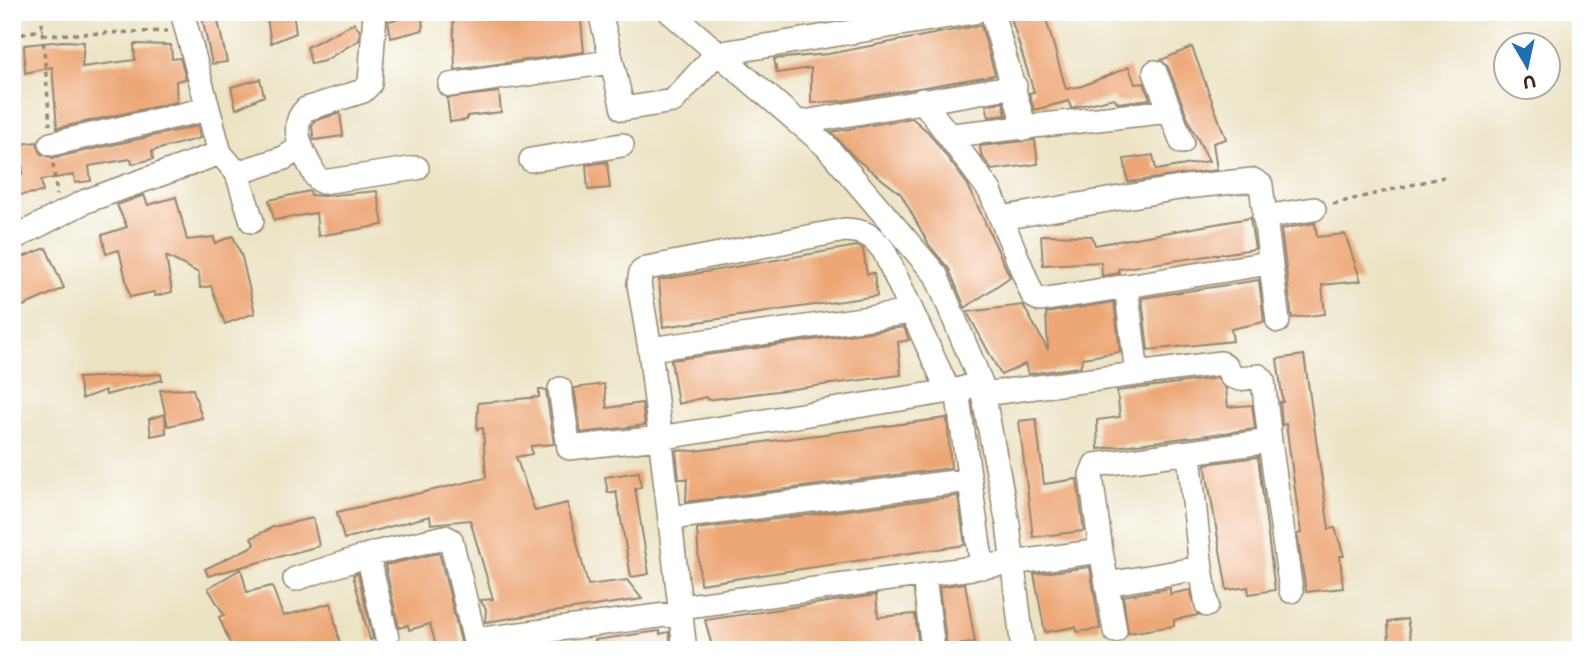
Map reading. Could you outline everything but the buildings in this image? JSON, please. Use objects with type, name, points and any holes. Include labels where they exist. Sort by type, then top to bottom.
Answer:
[{"type":"street","points":[[376,12],[370,84],[363,91],[306,109],[300,114],[296,129],[301,147],[316,177],[322,181],[416,168]]},
{"type":"street","points":[[531,160],[622,151],[623,109],[600,12]]},
{"type":"street","points":[[670,12],[826,146],[936,275],[982,389],[1001,480],[1023,650]]},
{"type":"street","points":[[623,109],[673,101],[716,54],[919,16],[974,12]]},
{"type":"street","points":[[992,12],[1025,128]]},
{"type":"street","points":[[185,21],[220,153],[237,173],[252,221]]},
{"type":"street","points":[[450,85],[610,62]]},
{"type":"street","points":[[1155,72],[1182,142]]},
{"type":"street","points":[[798,123],[1015,86]]},
{"type":"street","points":[[922,100],[952,135],[990,191],[1032,296],[1041,300],[1269,262]]},
{"type":"street","points":[[51,144],[208,109]]},
{"type":"street","points":[[952,135],[1170,111]]},
{"type":"street","points":[[237,173],[274,162],[301,147]]},
{"type":"street","points":[[12,239],[60,214],[220,153]]},
{"type":"street","points":[[1001,218],[1185,187],[1253,180],[1261,185],[1278,321]]},
{"type":"street","points":[[1264,217],[1314,209]]},
{"type":"street","points":[[685,650],[650,349],[639,284],[641,272],[647,268],[845,230],[861,231],[873,237],[884,251],[911,312],[953,391],[970,480],[982,567]]},
{"type":"street","points":[[1126,286],[1137,374]]},
{"type":"street","points":[[650,349],[911,312]]},
{"type":"street","points":[[560,389],[569,447],[659,438],[953,391],[1137,374],[1221,363],[1227,367],[1231,376],[1240,379],[1259,376],[1265,387],[1291,591]]},
{"type":"street","points":[[1115,631],[1091,475],[1095,465],[1270,441]]},
{"type":"street","points":[[1189,454],[1207,606]]},
{"type":"street","points":[[670,518],[970,480]]},
{"type":"street","points":[[295,579],[368,555],[436,537],[451,540],[476,645],[681,610],[1101,551]]},
{"type":"street","points":[[368,555],[387,638]]},
{"type":"street","points":[[1107,584],[1201,568]]},
{"type":"street","points":[[924,575],[933,650]]},
{"type":"path","points":[[41,12],[51,144],[60,214]]},
{"type":"path","points":[[44,35],[137,34],[185,21]]},
{"type":"path","points":[[12,37],[43,29]]},
{"type":"path","points":[[1314,209],[1444,177]]}]
